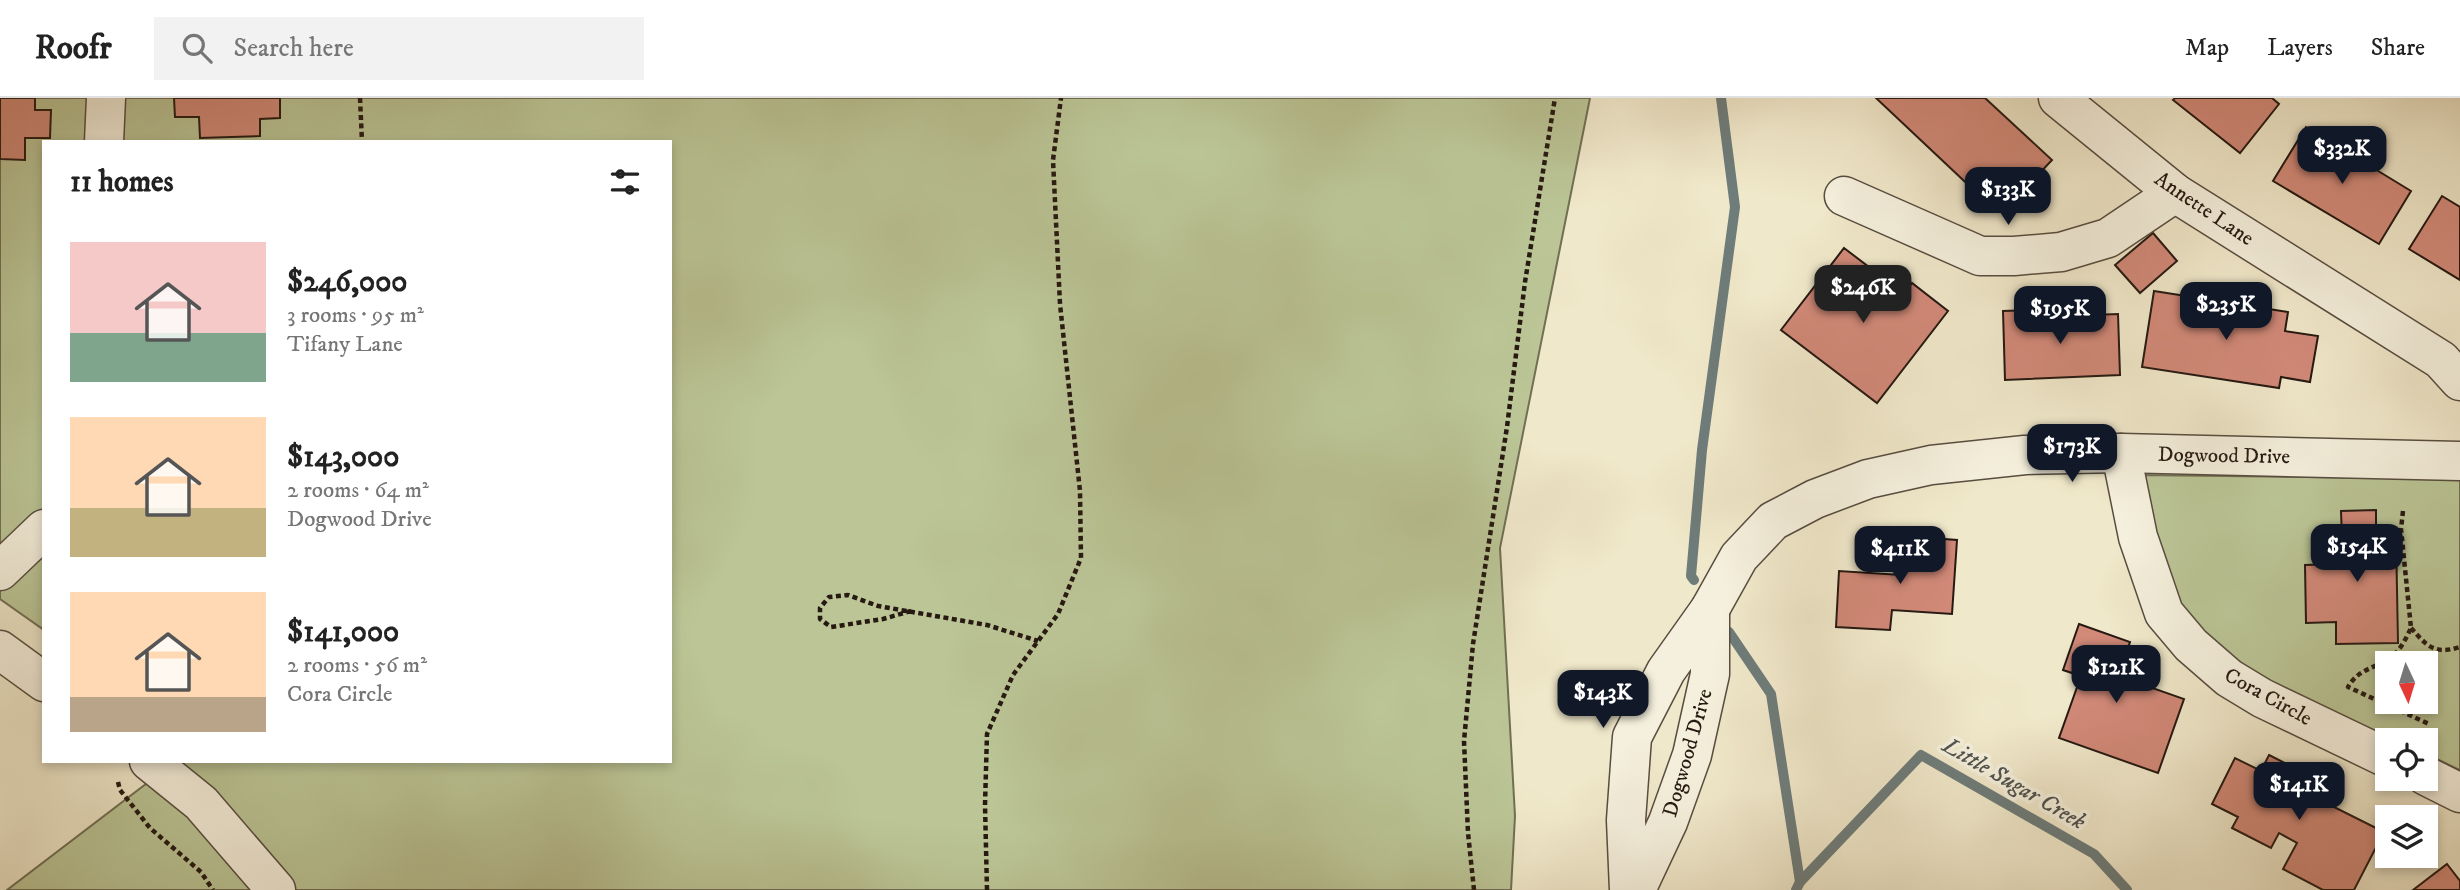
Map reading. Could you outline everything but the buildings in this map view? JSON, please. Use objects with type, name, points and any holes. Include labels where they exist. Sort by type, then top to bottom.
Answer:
[{"type":"street","points":[[104,140],[106,98]]},
{"type":"street","name":"Annette Lane","points":[[2058,98],[2175,194],[2441,360],[2460,381]]},
{"type":"street","points":[[1844,196],[1980,256],[2014,256],[2061,252],[2108,238],[2175,194]]},
{"type":"street","name":"Dogwood Drive","points":[[1629,890],[1626,820],[1632,737],[1666,671],[1710,609],[1740,557],[1773,522],[1815,499],[1868,479],[1931,465],[2025,455],[2121,453],[2460,461]]},
{"type":"street","name":"Cora Circle","points":[[2121,453],[2138,537],[2164,612],[2191,645],[2229,678],[2262,698],[2375,752]]},
{"type":"street","points":[[0,571],[42,531]]},
{"type":"street","name":"Dogwood Drive","points":[[1636,890],[1668,822],[1692,755],[1710,674],[1710,609]]},
{"type":"street","points":[[0,650],[42,681]]},
{"type":"street","points":[[132,766],[201,803],[276,890]]},
{"type":"street","points":[[2438,782],[2460,793]]},
{"type":"path","points":[[360,98],[362,140]]},
{"type":"path","points":[[987,890],[987,734],[1013,675],[1058,614],[1081,558],[1080,491],[1060,304],[1053,160],[1061,98]]},
{"type":"path","points":[[1474,890],[1468,833],[1464,741],[1473,645],[1507,427],[1525,282],[1555,98]]},
{"type":"path","points":[[2403,511],[2401,529],[2411,628],[2404,643],[2392,656],[2355,676],[2348,687],[2429,724]]},
{"type":"path","points":[[911,611],[883,619],[831,626],[820,619],[820,608],[829,597],[848,595],[878,606],[911,611],[987,625],[1038,641]]},
{"type":"path","points":[[2411,628],[2432,649],[2442,651],[2460,647]]},
{"type":"path","points":[[132,766],[120,790],[150,828],[201,872],[212,890]]},
{"type":"green space","points":[[0,98],[1590,98],[1500,548],[1515,816],[1511,890],[7,890],[173,763],[672,763],[672,140],[42,140],[42,629],[0,599]]},
{"type":"green space","points":[[2138,475],[2460,479],[2460,770],[2438,760],[2438,728],[2375,728],[2375,731],[2227,664],[2172,604]]},
{"type":"waterway","points":[[1694,580],[1691,576],[1702,450],[1735,207],[1721,98]]},
{"type":"waterway","points":[[1729,632],[1771,694],[1800,882]]},
{"type":"waterway","name":"Little Sugar Creek","points":[[1796,890],[1800,882],[1921,755],[2094,854],[2127,890]]}]
